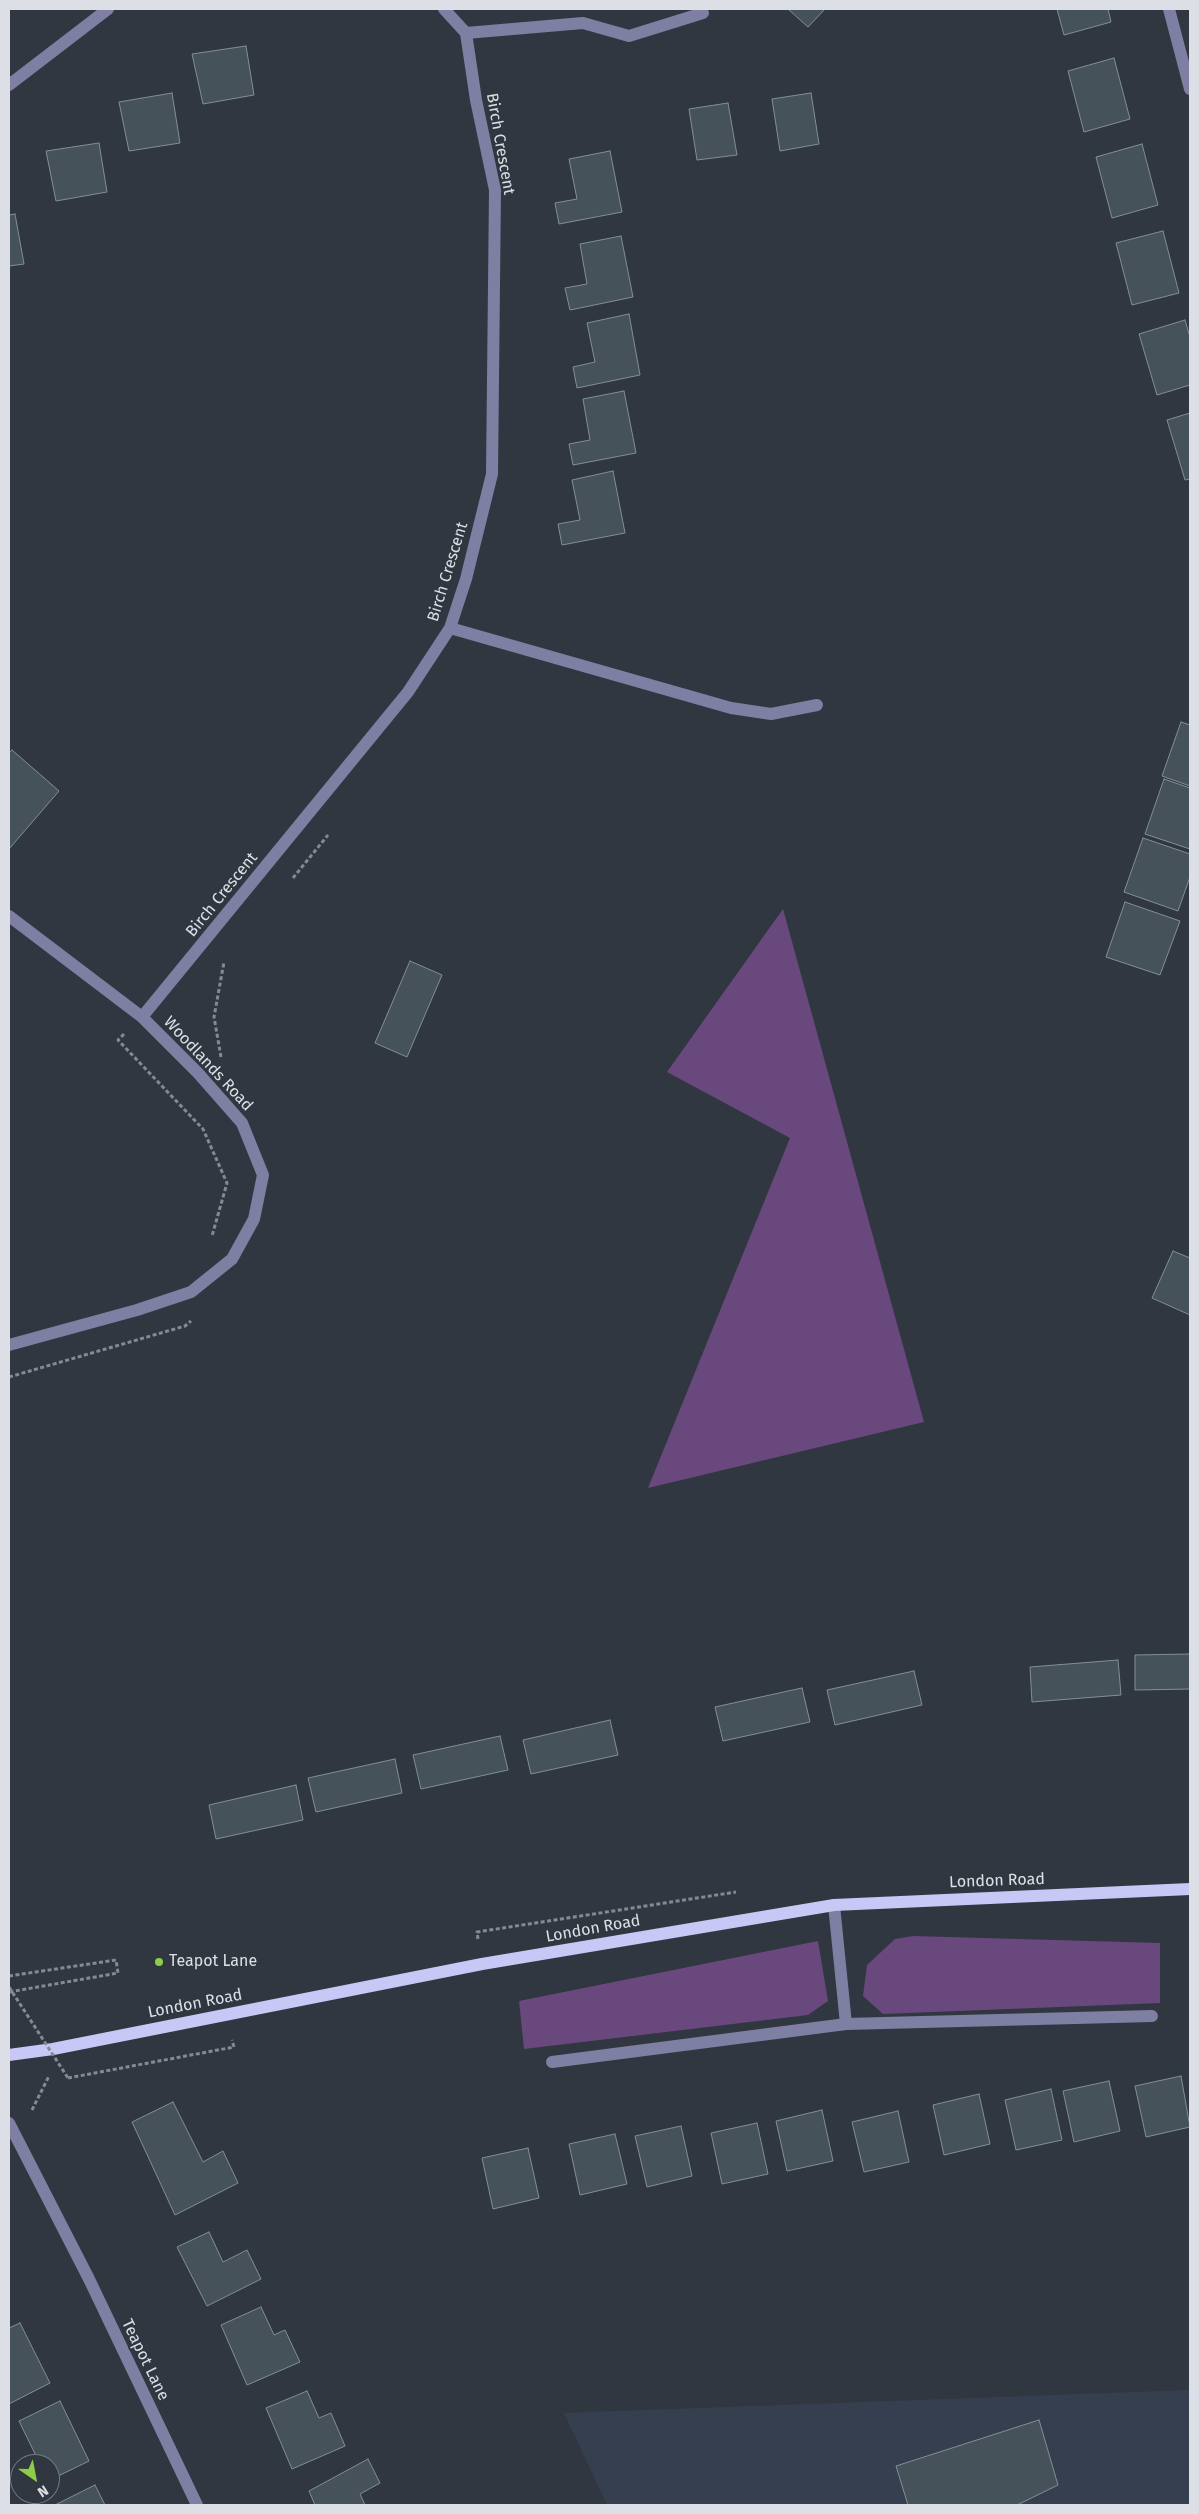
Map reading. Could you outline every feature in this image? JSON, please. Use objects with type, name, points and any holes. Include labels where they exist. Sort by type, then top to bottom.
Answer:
[{"type":"main road","name":"London Road","points":[[9,2055],[53,2049],[482,1964],[834,1904],[1190,1890]]},
{"type":"street","points":[[9,85],[108,9]]},
{"type":"street","points":[[444,9],[466,33],[583,23],[629,36],[703,14]]},
{"type":"street","points":[[1169,9],[1190,89]]},
{"type":"street","name":"Birch Crescent","points":[[142,1017],[408,692],[450,628],[466,579],[492,474],[495,190],[476,100],[466,33]]},
{"type":"street","points":[[450,628],[731,708],[772,714],[817,705]]},
{"type":"street","name":"Woodlands Road","points":[[9,916],[142,1017],[198,1074],[242,1124],[263,1175],[254,1219],[232,1259],[191,1292],[137,1310],[9,1345]]},
{"type":"street","points":[[834,1904],[846,2024]]},
{"type":"street","points":[[552,2062],[846,2024],[1152,2016]]},
{"type":"street","name":"Teapot Lane","points":[[9,2122],[89,2279],[197,2505]]},
{"type":"path","points":[[142,1017],[118,1040],[203,1129],[227,1183],[211,1239]]},
{"type":"path","points":[[477,1932],[606,1912]]},
{"type":"path","points":[[9,1976],[116,1960],[118,1973],[9,1992]]},
{"type":"path","points":[[9,1987],[68,2078]]},
{"type":"path","points":[[58,2069],[65,2065]]},
{"type":"path","points":[[35,2120],[31,2111],[51,2072]]},
{"type":"shaded area","points":[[783,909],[924,1422],[648,1488],[790,1138],[667,1072]]},
{"type":"shaded area","points":[[913,1936],[1160,1943],[1160,2003],[883,2014],[863,1996],[867,1965],[895,1939]]},
{"type":"shaded area","points":[[818,1941],[828,2001],[808,2015],[524,2049],[519,2001]]},
{"type":"shaded area","points":[[1190,2390],[1190,2505],[607,2505],[564,2413]]},
{"type":"building","points":[[788,9],[825,9],[808,27]]},
{"type":"building","points":[[1057,9],[1108,9],[1111,22],[1064,35]]},
{"type":"building","points":[[246,46],[254,95],[203,104],[192,54]]},
{"type":"building","points":[[1114,58],[1130,119],[1084,132],[1068,71]]},
{"type":"building","points":[[172,93],[180,143],[129,151],[119,102]]},
{"type":"building","points":[[811,93],[819,144],[780,151],[772,99]]},
{"type":"building","points":[[728,103],[737,155],[697,160],[689,109]]},
{"type":"building","points":[[99,143],[107,192],[56,201],[46,151]]},
{"type":"building","points":[[1142,144],[1158,205],[1112,218],[1096,157]]},
{"type":"building","points":[[610,151],[622,212],[559,224],[555,203],[577,199],[569,159]]},
{"type":"building","points":[[15,214],[24,264],[9,266],[9,215]]},
{"type":"building","points":[[1163,231],[1179,293],[1132,305],[1116,243]]},
{"type":"building","points":[[621,236],[633,297],[570,310],[565,288],[587,284],[580,244]]},
{"type":"building","points":[[629,314],[640,375],[577,388],[573,367],[595,362],[587,323]]},
{"type":"building","points":[[1185,320],[1190,337],[1190,385],[1157,395],[1139,334]]},
{"type":"building","points":[[624,391],[636,453],[573,465],[569,444],[590,440],[583,399]]},
{"type":"building","points":[[1190,413],[1190,479],[1185,480],[1167,420]]},
{"type":"building","points":[[613,471],[625,533],[562,545],[558,524],[580,520],[572,480]]},
{"type":"building","points":[[1181,722],[1190,725],[1190,786],[1162,776]]},
{"type":"building","points":[[12,750],[59,791],[9,849],[9,753]]},
{"type":"building","points":[[1164,779],[1190,788],[1190,849],[1145,834]]},
{"type":"building","points":[[1143,838],[1190,854],[1190,877],[1178,911],[1124,892]]},
{"type":"building","points":[[1125,902],[1180,921],[1160,975],[1106,957]]},
{"type":"building","points":[[410,961],[442,975],[407,1057],[375,1043]]},
{"type":"building","points":[[1173,1251],[1190,1258],[1190,1315],[1152,1298]]},
{"type":"building","points":[[1190,1654],[1190,1689],[1135,1690],[1135,1655]]},
{"type":"building","points":[[1118,1660],[1121,1695],[1032,1702],[1030,1667]]},
{"type":"building","points":[[914,1671],[922,1705],[835,1725],[827,1690]]},
{"type":"building","points":[[802,1688],[810,1722],[723,1741],[715,1707]]},
{"type":"building","points":[[610,1720],[618,1755],[531,1774],[523,1740]]},
{"type":"building","points":[[500,1736],[508,1770],[421,1789],[413,1755]]},
{"type":"building","points":[[395,1759],[402,1793],[316,1812],[308,1778]]},
{"type":"building","points":[[296,1785],[303,1820],[216,1839],[209,1805]]},
{"type":"building","points":[[1181,2076],[1190,2127],[1146,2137],[1135,2086]]},
{"type":"building","points":[[1109,2081],[1120,2131],[1074,2142],[1063,2091]]},
{"type":"building","points":[[1051,2089],[1062,2140],[1016,2150],[1005,2100]]},
{"type":"building","points":[[979,2094],[990,2144],[944,2155],[933,2105]]},
{"type":"building","points":[[173,2102],[203,2162],[223,2151],[238,2183],[175,2215],[132,2122]]},
{"type":"building","points":[[822,2110],[833,2161],[787,2171],[776,2121]]},
{"type":"building","points":[[898,2111],[909,2162],[864,2172],[852,2122]]},
{"type":"building","points":[[757,2123],[768,2174],[722,2184],[711,2133]]},
{"type":"building","points":[[681,2126],[692,2176],[647,2187],[635,2136]]},
{"type":"building","points":[[615,2134],[627,2184],[580,2195],[569,2144]]},
{"type":"building","points":[[528,2148],[539,2198],[493,2209],[482,2158]]},
{"type":"building","points":[[209,2232],[223,2262],[247,2250],[261,2279],[207,2306],[177,2247]]},
{"type":"building","points":[[261,2307],[274,2335],[285,2330],[300,2362],[247,2385],[221,2325]]},
{"type":"building","points":[[20,2323],[50,2383],[9,2404],[9,2328]]},
{"type":"building","points":[[307,2391],[319,2418],[331,2413],[345,2446],[292,2469],[266,2408]]},
{"type":"building","points":[[60,2401],[89,2461],[60,2475],[60,2454],[35,2454],[19,2421]]},
{"type":"building","points":[[1039,2420],[1058,2485],[1017,2505],[908,2505],[896,2466]]},
{"type":"building","points":[[368,2459],[380,2483],[360,2494],[365,2505],[315,2505],[309,2491]]},
{"type":"building","points":[[95,2485],[105,2505],[55,2505]]},
{"type":"place","name":"Teapot Lane","points":[[159,1962]]}]
